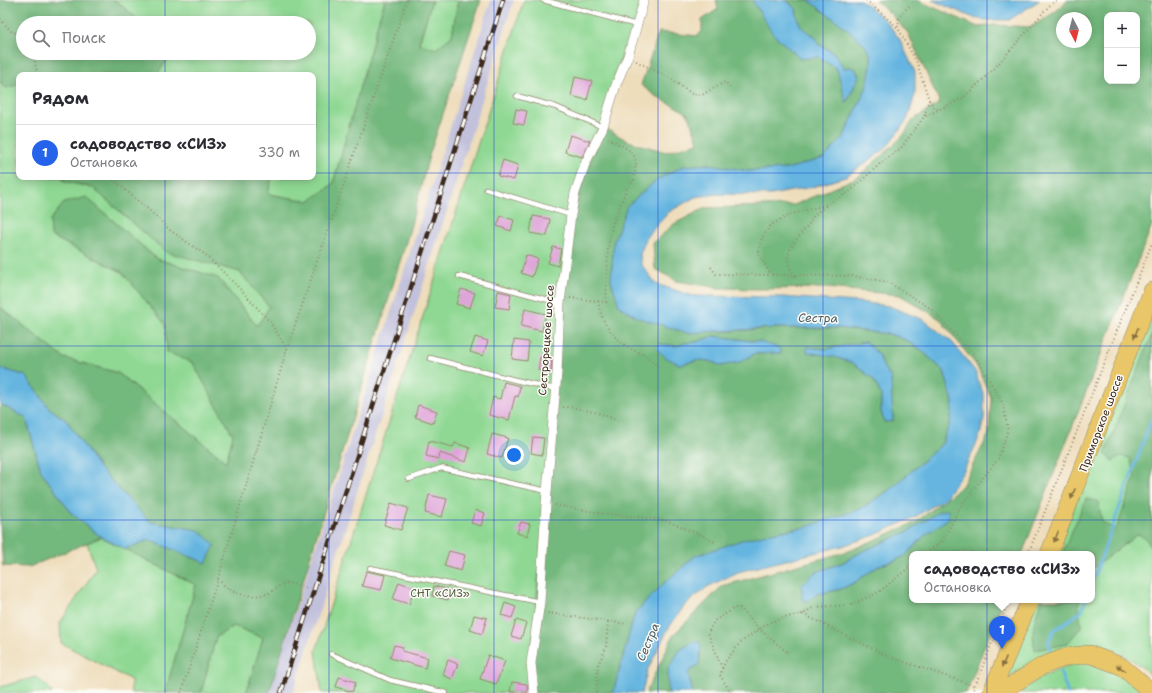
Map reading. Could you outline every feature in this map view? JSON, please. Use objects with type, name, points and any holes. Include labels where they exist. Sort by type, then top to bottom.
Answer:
[{"type":"highway","name":"Приморское шоссе","points":[[1050,551],[1152,291]]},
{"type":"highway","points":[[991,693],[1029,603]]},
{"type":"highway","points":[[999,693],[1042,666],[1066,657],[1089,654],[1121,666],[1151,693]]},
{"type":"street","name":"Сестрорецкое шоссе","points":[[534,693],[531,663],[539,607],[554,406],[560,300],[571,215],[575,192],[585,164],[601,130],[616,85],[628,56],[644,0]]},
{"type":"lane","points":[[543,0],[637,25]]},
{"type":"lane","points":[[517,96],[556,107],[601,130]]},
{"type":"lane","points":[[486,189],[571,215]]},
{"type":"lane","points":[[459,276],[560,300]]},
{"type":"lane","points":[[430,358],[555,389]]},
{"type":"lane","points":[[409,479],[441,468],[547,491]]},
{"type":"lane","points":[[370,568],[539,607]]},
{"type":"lane","points":[[331,654],[390,680],[446,693]]},
{"type":"path","points":[[181,693],[218,579],[287,349],[407,0]]},
{"type":"path","points":[[866,0],[898,28],[917,63],[928,100],[933,106],[940,110]]},
{"type":"path","points":[[924,117],[963,98],[992,71],[1056,0]]},
{"type":"path","points":[[898,28],[900,17],[909,6]]},
{"type":"path","points":[[0,19],[11,31],[16,33]]},
{"type":"path","points":[[628,56],[670,78],[692,94],[702,94],[724,82],[732,89]]},
{"type":"path","points":[[35,60],[37,72]]},
{"type":"path","points":[[795,276],[790,270],[789,251],[794,241],[809,224],[814,215],[828,204],[849,192],[881,163],[901,148],[924,117],[928,100]]},
{"type":"path","points":[[560,300],[606,302],[608,250],[612,225],[627,188],[634,180],[636,164],[634,156],[628,148],[601,130]]},
{"type":"path","points":[[114,180],[150,211],[170,231],[207,256],[270,322],[287,349]]},
{"type":"path","points":[[775,275],[770,273],[758,254],[762,237],[772,224],[792,214],[828,204]]},
{"type":"path","points":[[1029,551],[1152,243]]},
{"type":"path","points":[[711,267],[716,274],[853,276],[888,282],[930,308],[976,357],[1003,404],[1008,430],[998,460],[962,504],[942,542],[930,551]]},
{"type":"path","points":[[598,301],[599,312],[607,327],[628,347],[651,359],[659,368]]},
{"type":"path","points":[[554,406],[582,408],[619,421]]},
{"type":"path","points":[[546,504],[600,513],[664,520],[702,535],[716,543]]},
{"type":"path","points":[[731,693],[720,675],[722,669],[727,658],[740,643],[759,629],[768,623],[786,616],[803,614],[814,607],[851,605],[879,592],[909,567]]},
{"type":"path","points":[[218,579],[232,591],[244,595],[265,595],[274,591],[281,584],[288,583],[298,587],[314,590]]},
{"type":"path","points":[[972,693],[1008,603]]},
{"type":"path","points":[[539,607],[608,622],[626,624]]},
{"type":"path","points":[[722,669],[708,633],[714,621],[735,608],[740,608],[759,629],[787,652]]},
{"type":"path","points":[[803,614],[887,656],[975,686]]},
{"type":"path","points":[[596,693],[598,665],[606,648],[608,622]]},
{"type":"shaded area","points":[[491,0],[514,0],[293,693],[269,693]]},
{"type":"green space","points":[[0,0],[115,0],[134,16],[16,16],[16,60],[167,60],[159,72],[16,72],[16,85],[6,88],[0,81]]},
{"type":"green space","points":[[115,0],[385,0],[333,184],[309,201],[268,194],[271,180],[316,180],[316,72],[159,72],[167,60],[316,60],[316,16],[134,16]]},
{"type":"green space","points":[[385,0],[432,0],[419,43],[436,49],[452,36],[458,0],[481,0],[429,156],[409,232],[269,693],[246,693],[263,638],[234,626],[216,637],[201,693],[165,693],[196,585],[125,549],[149,540],[206,563],[198,530],[150,522],[100,469],[66,420],[49,408],[26,376],[0,368],[0,307],[64,358],[118,373],[226,462],[233,435],[193,363],[167,352],[165,324],[122,272],[51,236],[50,220],[64,203],[86,197],[157,259],[218,278],[257,326],[269,307],[240,272],[166,252],[93,188],[64,180],[271,180],[268,194],[309,201],[333,184]]},
{"type":"green space","points":[[432,0],[458,0],[452,36],[436,49],[419,44]]},
{"type":"green space","name":"СНТ «СИЗ»","points":[[524,0],[644,0],[603,127],[533,693],[322,693],[316,651]]},
{"type":"green space","points":[[716,0],[752,0],[818,57],[837,69],[847,102],[859,76],[855,69],[850,67],[844,68],[834,53],[818,44],[815,36],[803,29],[799,23],[796,9],[786,0],[808,0],[846,28],[864,44],[871,55],[871,65],[867,86],[843,138],[824,158],[787,169],[748,171],[710,164],[684,166],[658,179],[614,241],[611,280],[620,306],[639,318],[720,332],[775,328],[837,328],[889,334],[908,341],[920,349],[944,371],[953,402],[951,420],[942,444],[891,489],[860,509],[806,527],[771,533],[695,556],[662,585],[635,613],[613,693],[533,693],[531,663],[571,215],[603,127],[628,141],[666,152],[698,143],[687,113],[654,95],[641,85],[659,32],[698,36],[702,31],[702,20],[718,9]],"holes":[[[714,336],[760,342],[781,353],[754,354],[740,362],[721,366],[716,363],[701,360],[681,365],[660,344],[676,346],[697,342]],[[866,342],[878,354],[884,368],[891,378],[892,421],[884,422],[881,411],[881,394],[873,379],[853,363],[807,347],[826,349]]]},
{"type":"green space","points":[[875,0],[917,0],[978,27],[995,25],[1031,27],[1055,12],[1068,0],[1152,0],[1152,225],[1023,551],[910,551],[925,535],[940,511],[909,531],[861,552],[844,562],[814,573],[818,594],[841,589],[854,583],[880,565],[905,556],[909,552],[909,603],[1002,603],[966,693],[693,693],[688,673],[699,664],[700,642],[693,642],[680,650],[668,693],[646,693],[674,634],[722,586],[849,551],[916,522],[962,486],[989,434],[991,397],[976,365],[940,319],[900,295],[828,288],[719,288],[677,281],[655,269],[653,243],[674,224],[705,208],[794,205],[858,177],[903,136],[913,120],[940,103],[908,33],[890,13]]},
{"type":"green space","points":[[0,81],[6,88],[16,85],[16,180],[64,180],[93,188],[166,252],[240,272],[269,307],[257,326],[218,278],[157,259],[86,197],[51,236],[122,272],[165,324],[167,351],[193,363],[233,435],[226,462],[118,373],[64,358],[0,307]]},
{"type":"green space","points":[[1152,316],[1152,676],[1136,662],[1116,652],[1106,648],[1084,646],[1063,652],[1003,680],[1035,603],[1095,603],[1095,551],[1056,551]]},
{"type":"green space","points":[[1152,334],[1152,549],[1146,539],[1138,534],[1095,567],[1095,551],[1063,551],[1086,499],[1098,501],[1102,522],[1116,530],[1135,477],[1130,458],[1121,456],[1112,461],[1105,454]]},
{"type":"green space","points":[[0,404],[26,418],[41,471],[72,514],[101,537],[29,567],[3,566],[0,525]]},
{"type":"green space","points":[[101,537],[196,585],[165,693],[131,693],[131,680],[61,643],[60,623],[96,569],[87,543]]},
{"type":"green space","points":[[1041,603],[1079,603],[1078,607],[1082,626],[1067,644],[1035,650],[1033,636],[1037,613]]},
{"type":"green space","points":[[234,626],[263,638],[246,693],[201,693],[216,637]]},
{"type":"green space","points":[[1075,663],[1098,664],[1117,670],[1144,693],[1020,693],[1039,678]]},
{"type":"green space","points":[[36,677],[50,689],[52,693],[0,693],[0,687]]},
{"type":"water","points":[[752,0],[786,0],[796,9],[799,23],[803,29],[815,36],[818,44],[834,53],[844,68],[850,67],[855,69],[859,76],[846,103],[837,69],[818,57],[801,59],[773,34]]},
{"type":"water","name":"Сестра","points":[[808,0],[861,0],[885,20],[899,38],[915,72],[915,95],[907,120],[884,150],[845,177],[812,187],[771,195],[717,194],[695,197],[669,212],[647,236],[640,254],[641,264],[656,284],[693,296],[783,297],[858,302],[889,306],[924,320],[952,342],[975,371],[984,396],[984,419],[979,438],[963,472],[945,498],[915,517],[875,535],[842,546],[738,572],[707,587],[684,606],[668,629],[647,671],[642,693],[613,693],[635,613],[662,585],[695,556],[742,540],[806,527],[860,509],[891,489],[942,444],[951,420],[953,402],[944,371],[920,349],[908,341],[889,334],[837,328],[775,328],[687,333],[639,318],[619,306],[611,280],[614,241],[627,206],[658,179],[684,166],[710,164],[748,171],[787,169],[824,158],[843,138],[867,86],[871,65],[871,55],[864,44],[846,28]]},
{"type":"water","points":[[932,0],[1040,0],[1009,20],[985,20],[974,18]]},
{"type":"water","points":[[714,336],[760,342],[779,348],[781,353],[754,354],[740,362],[721,366],[716,363],[701,360],[681,365],[665,357],[656,348],[660,344],[676,346],[697,342]]},
{"type":"water","points":[[866,342],[878,354],[884,368],[891,378],[893,421],[884,422],[881,411],[881,394],[873,379],[853,363],[834,357],[807,352],[807,347],[826,349]]},
{"type":"water","points":[[0,368],[26,376],[49,408],[66,420],[100,469],[150,522],[198,530],[215,545],[206,563],[149,540],[125,549],[101,537],[72,514],[41,471],[26,418],[0,404]]},
{"type":"water","points":[[948,510],[949,518],[925,535],[905,556],[880,565],[854,583],[841,589],[818,594],[807,601],[802,600],[802,585],[814,573],[844,562],[861,552],[909,531],[940,511]]},
{"type":"water","points":[[693,642],[700,642],[701,648],[699,664],[688,673],[693,693],[668,693],[668,669],[680,650]]},
{"type":"building","points":[[575,77],[592,81],[587,100],[571,96]]},
{"type":"building","points":[[516,109],[527,111],[524,125],[513,123]]},
{"type":"building","points":[[570,135],[590,141],[582,157],[565,152]]},
{"type":"building","points":[[503,160],[518,165],[514,180],[498,176]]},
{"type":"building","points":[[501,216],[514,220],[511,231],[497,226]]},
{"type":"building","points":[[533,216],[550,219],[547,236],[530,233]]},
{"type":"building","points":[[553,247],[561,249],[558,266],[548,263]]},
{"type":"building","points":[[526,255],[538,259],[532,277],[521,273]]},
{"type":"building","points":[[461,289],[475,293],[470,308],[456,304]]},
{"type":"building","points":[[498,291],[511,294],[509,309],[495,307]]},
{"type":"building","points":[[525,309],[546,314],[542,331],[521,326]]},
{"type":"building","points":[[475,337],[488,341],[483,356],[470,352]]},
{"type":"building","points":[[514,340],[529,342],[527,361],[512,359]]},
{"type":"building","points":[[540,357],[552,359],[551,372],[538,370]]},
{"type":"building","points":[[504,382],[520,386],[518,397],[515,396],[509,420],[489,415],[493,397],[500,399]]},
{"type":"building","points":[[418,405],[437,411],[433,423],[415,417]]},
{"type":"building","points":[[492,434],[508,438],[502,458],[487,454]]},
{"type":"building","points":[[533,437],[544,438],[542,455],[531,453]]},
{"type":"building","points":[[429,441],[453,447],[455,443],[470,448],[466,462],[440,453],[439,459],[426,456]]},
{"type":"building","points":[[429,495],[447,499],[442,517],[425,513]]},
{"type":"building","points":[[391,503],[408,508],[401,530],[384,525]]},
{"type":"building","points":[[475,510],[485,513],[481,526],[471,523]]},
{"type":"building","points":[[521,522],[530,524],[527,536],[517,533]]},
{"type":"building","points":[[449,551],[465,555],[461,571],[444,566]]},
{"type":"building","points":[[366,571],[385,575],[381,590],[362,586]]},
{"type":"building","points":[[399,582],[415,588],[409,604],[393,599]]},
{"type":"building","points":[[434,586],[451,590],[448,600],[432,596]]},
{"type":"building","points":[[505,603],[516,607],[512,618],[501,615]]},
{"type":"building","points":[[474,615],[487,618],[482,634],[470,630]]},
{"type":"building","points":[[516,620],[526,623],[521,639],[511,636]]},
{"type":"building","points":[[394,645],[403,647],[402,651],[428,658],[425,668],[390,658]]},
{"type":"building","points":[[488,655],[505,661],[496,684],[480,679]]},
{"type":"building","points":[[448,660],[458,664],[452,679],[443,675]]},
{"type":"building","points":[[339,677],[356,682],[352,692],[336,687]]},
{"type":"building","points":[[512,682],[527,684],[527,693],[510,692]]},
{"type":"waterway","points":[[1095,575],[1152,418]]},
{"type":"waterway","points":[[1052,654],[1048,642],[1054,630],[1081,612],[1085,603]]},
{"type":"waterway","points":[[1060,672],[1068,693]]},
{"type":"railway","points":[[281,693],[503,0]]},
{"type":"place","name":"садоводство «СИЗ»","points":[[1002,649]]}]
